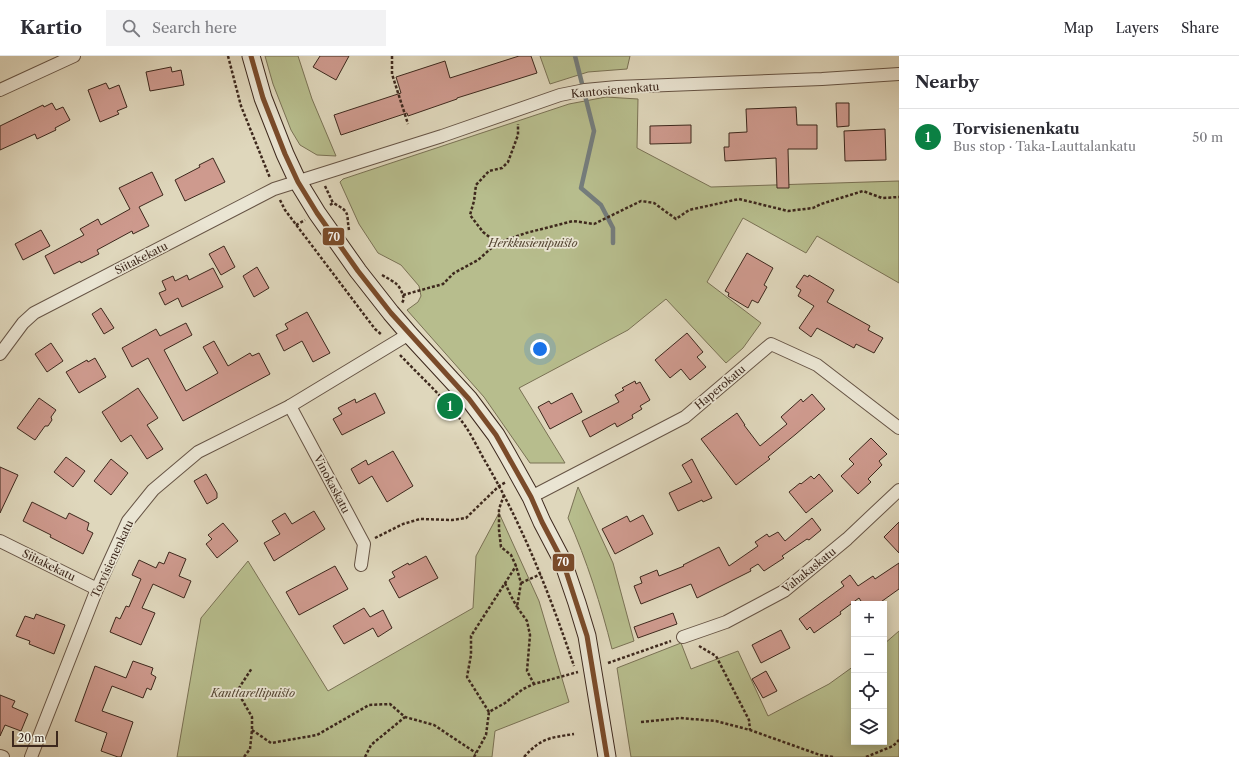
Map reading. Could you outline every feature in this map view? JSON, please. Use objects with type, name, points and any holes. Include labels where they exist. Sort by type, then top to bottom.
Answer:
[{"type":"main road","points":[[251,56],[263,98],[285,154],[298,182],[317,213],[358,271],[409,334],[469,399],[504,448],[531,498],[563,562],[585,630],[584,670],[607,757]]},
{"type":"street","points":[[0,90],[74,56]]},
{"type":"street","name":"Kantosienenkatu","points":[[298,182],[442,136],[560,95],[585,90],[617,87],[822,79],[899,74]]},
{"type":"street","name":"Siitakekatu","points":[[0,354],[23,323],[34,313],[274,189],[298,182]]},
{"type":"street","name":"Torvisienenkatu","points":[[31,757],[97,589],[128,521],[153,490],[198,452],[290,406],[409,334]]},
{"type":"street","name":"Haperokatu","points":[[531,498],[685,417],[771,344],[817,365],[899,428]]},
{"type":"street","name":"Vinokaskatu","points":[[290,406],[364,544]]},
{"type":"street","name":"Vahakaskatu","points":[[683,637],[726,622],[784,591],[847,540],[899,490]]},
{"type":"street","name":"Siitakekatu","points":[[0,541],[97,589]]},
{"type":"street","points":[[361,564],[364,544]]},
{"type":"path","points":[[228,56],[241,106],[274,189],[285,210],[375,329],[462,420],[504,494],[541,574],[560,625],[584,670]]},
{"type":"path","points":[[392,56],[392,74],[408,124]]},
{"type":"path","points":[[497,243],[483,232],[470,215],[476,185],[489,171],[502,168],[508,162],[518,135],[516,110]]},
{"type":"path","points":[[320,174],[334,203]]},
{"type":"path","points":[[403,295],[443,284],[454,273],[478,260],[497,243],[526,233],[573,221],[594,224],[641,201],[654,203],[676,219],[688,210],[739,199],[788,211],[813,208],[821,204],[864,192],[882,198],[899,197]]},
{"type":"path","points":[[364,544],[403,524],[420,519],[452,520],[466,518],[499,486]]},
{"type":"path","points":[[504,494],[499,510],[499,530],[501,547],[511,555],[521,583],[517,607]]},
{"type":"path","points":[[474,757],[486,735],[489,712],[467,677],[471,654],[471,636],[516,566]]},
{"type":"path","points":[[521,583],[541,574]]},
{"type":"path","points":[[505,583],[517,607],[527,621],[530,635],[527,671],[534,684]]},
{"type":"path","points":[[489,712],[505,703],[523,689],[534,684],[584,670],[683,637],[716,656],[749,720],[750,730]]},
{"type":"path","points":[[244,757],[250,749],[252,717],[237,691],[252,668]]},
{"type":"path","points":[[578,679],[584,670]]},
{"type":"path","points":[[252,730],[271,743],[317,735],[369,705],[390,704],[405,717],[434,725],[476,753]]},
{"type":"path","points":[[365,757],[371,745],[405,717]]},
{"type":"path","points":[[641,722],[680,718],[716,721],[750,730],[820,755],[834,757]]},
{"type":"path","points":[[524,757],[536,745],[549,738],[574,734]]},
{"type":"path","points":[[866,757],[893,746],[899,740]]},
{"type":"green space","points":[[265,56],[298,56],[312,99],[336,156],[317,155],[300,145],[291,130],[273,84]]},
{"type":"green space","points":[[540,56],[630,56],[627,69],[588,72],[550,84]]},
{"type":"green space","name":"Herkkusienipuisto","points":[[606,97],[638,99],[637,148],[711,187],[899,181],[899,283],[817,236],[806,253],[743,218],[707,282],[761,323],[743,348],[726,363],[666,299],[628,330],[519,388],[565,463],[530,463],[484,397],[407,310],[418,302],[421,296],[419,286],[401,265],[378,253],[359,224],[340,182],[343,179],[569,104]]},
{"type":"green space","points":[[578,487],[613,563],[634,641],[612,649],[593,583],[568,518]]},
{"type":"green space","name":"Kanttarellipuisto","points":[[499,513],[539,601],[569,702],[495,731],[492,757],[177,757],[201,618],[248,561],[328,691],[473,608],[476,556]]},
{"type":"green space","points":[[899,631],[899,757],[631,757],[617,668],[681,643],[691,669],[738,651],[768,716],[829,684],[851,668],[851,745],[887,745],[887,641]]},
{"type":"building","points":[[320,56],[349,56],[336,80],[313,67]]},
{"type":"building","points":[[519,56],[531,56],[537,73],[457,98],[408,116],[407,113],[341,135],[334,115],[401,93],[396,77],[445,61],[450,78]]},
{"type":"building","points":[[171,67],[172,72],[181,70],[184,85],[150,91],[146,72]]},
{"type":"building","points":[[106,83],[109,89],[119,85],[127,107],[117,111],[119,114],[100,122],[88,90]]},
{"type":"building","points":[[52,103],[56,110],[63,107],[70,120],[55,128],[56,130],[37,139],[35,134],[0,150],[0,126],[43,105],[44,107]]},
{"type":"building","points":[[836,103],[849,103],[849,126],[837,127]]},
{"type":"building","points":[[796,107],[797,125],[817,125],[817,149],[788,149],[789,188],[777,188],[776,158],[725,161],[724,147],[729,147],[729,133],[747,132],[746,109]]},
{"type":"building","points":[[691,125],[691,143],[650,144],[650,126]]},
{"type":"building","points":[[885,129],[886,160],[845,161],[844,131]]},
{"type":"building","points":[[213,158],[225,182],[185,201],[175,180],[200,167],[199,165]]},
{"type":"building","points":[[152,172],[163,195],[139,207],[149,226],[133,234],[132,231],[97,250],[99,254],[81,263],[80,261],[54,274],[45,256],[84,235],[80,229],[98,219],[101,225],[130,209],[119,188]]},
{"type":"building","points":[[41,230],[50,246],[23,260],[15,244]]},
{"type":"building","points":[[224,246],[235,267],[221,275],[209,254]]},
{"type":"building","points":[[747,253],[773,268],[764,285],[767,287],[758,303],[752,300],[748,308],[728,296],[729,293],[725,291]]},
{"type":"building","points":[[257,267],[269,288],[254,297],[243,276]]},
{"type":"building","points":[[213,268],[223,287],[182,307],[178,298],[165,305],[159,293],[166,290],[162,281],[173,276],[175,281],[187,275],[189,280]]},
{"type":"building","points":[[804,275],[808,277],[809,275],[834,290],[827,302],[870,326],[868,330],[883,338],[874,353],[856,344],[854,348],[817,328],[811,337],[799,328],[814,306],[798,296],[801,290],[796,287]]},
{"type":"building","points":[[101,308],[114,328],[104,334],[92,314]]},
{"type":"building","points":[[307,312],[330,353],[313,362],[302,341],[284,351],[276,335],[288,329],[285,324]]},
{"type":"building","points":[[186,323],[192,335],[164,350],[186,391],[218,373],[203,347],[214,341],[228,366],[250,353],[252,356],[259,353],[270,374],[183,421],[148,358],[132,367],[122,348],[156,329],[160,336]]},
{"type":"building","points":[[687,333],[703,352],[697,357],[706,367],[690,380],[681,369],[670,378],[655,360]]},
{"type":"building","points":[[51,343],[63,361],[47,372],[35,354]]},
{"type":"building","points":[[95,358],[106,377],[79,393],[66,372],[87,360],[88,362]]},
{"type":"building","points":[[635,381],[636,384],[640,382],[650,400],[640,406],[642,409],[632,415],[633,418],[617,427],[615,423],[590,437],[582,421],[619,402],[615,395],[624,390],[622,388]]},
{"type":"building","points":[[138,388],[158,418],[147,425],[163,449],[147,459],[131,435],[121,442],[102,412]]},
{"type":"building","points":[[375,393],[385,413],[342,435],[333,419],[342,414],[338,408],[355,399],[356,403]]},
{"type":"building","points":[[572,393],[582,412],[550,429],[538,407],[549,401],[551,404]]},
{"type":"building","points":[[812,394],[825,409],[768,457],[770,459],[736,485],[701,439],[737,413],[760,446],[787,424],[781,417],[801,399],[803,402]]},
{"type":"building","points":[[39,398],[56,410],[51,417],[52,420],[48,426],[45,426],[35,440],[17,428]]},
{"type":"building","points":[[871,438],[887,454],[879,461],[882,465],[868,479],[871,482],[858,494],[841,476],[854,464],[849,459]]},
{"type":"building","points":[[393,451],[413,486],[387,502],[372,476],[359,484],[351,469],[366,460],[368,465]]},
{"type":"building","points":[[66,457],[85,471],[73,487],[54,472]]},
{"type":"building","points":[[111,459],[128,473],[111,495],[94,481]]},
{"type":"building","points":[[692,459],[712,498],[703,502],[702,500],[678,511],[669,493],[692,482],[682,465]]},
{"type":"building","points":[[0,467],[18,475],[0,513]]},
{"type":"building","points":[[206,474],[217,493],[217,498],[207,504],[194,481]]},
{"type":"building","points":[[819,474],[833,491],[806,513],[789,492],[811,476],[814,479]]},
{"type":"building","points":[[32,502],[66,519],[69,513],[89,523],[87,530],[93,533],[83,554],[50,537],[51,535],[23,521]]},
{"type":"building","points":[[314,511],[325,529],[274,561],[264,543],[280,534],[272,521],[285,513],[292,524]]},
{"type":"building","points":[[643,515],[653,534],[615,554],[602,529],[627,516],[630,522]]},
{"type":"building","points":[[812,518],[821,530],[809,540],[807,539],[782,556],[784,558],[764,571],[758,564],[750,569],[751,571],[697,598],[691,584],[641,604],[634,586],[642,583],[640,577],[657,570],[659,576],[684,566],[683,565],[719,547],[729,566],[758,546],[755,542],[767,534],[769,537],[778,532],[785,541]]},
{"type":"building","points":[[899,522],[899,553],[884,537]]},
{"type":"building","points":[[223,523],[238,541],[217,558],[206,544],[212,539],[208,535]]},
{"type":"building","points":[[169,552],[186,559],[179,576],[191,581],[184,598],[153,584],[142,608],[155,613],[141,645],[110,632],[116,617],[120,619],[126,606],[129,607],[141,579],[132,575],[139,560],[156,568],[159,562],[164,564]]},
{"type":"building","points":[[426,556],[438,578],[399,598],[389,580],[395,577],[392,572],[408,563],[409,565]]},
{"type":"building","points":[[899,563],[899,589],[882,601],[861,601],[859,598],[855,601],[851,601],[851,604],[840,612],[841,614],[814,633],[810,627],[807,630],[799,619],[844,586],[841,582],[850,575],[858,586],[873,576],[875,579]]},
{"type":"building","points":[[335,566],[348,589],[299,615],[286,592]]},
{"type":"building","points":[[364,608],[370,617],[383,610],[392,628],[378,637],[373,628],[344,644],[333,626]]},
{"type":"building","points":[[673,613],[677,624],[638,638],[634,627]]},
{"type":"building","points":[[36,614],[65,625],[54,654],[29,644],[30,641],[16,636],[25,616],[34,619]]},
{"type":"building","points":[[781,630],[790,648],[761,663],[752,645]]},
{"type":"building","points":[[133,661],[153,668],[151,674],[156,677],[151,690],[147,688],[143,698],[112,686],[102,711],[133,722],[121,757],[118,757],[101,751],[107,733],[75,721],[95,666],[126,678]]},
{"type":"building","points":[[766,671],[777,691],[763,698],[752,679]]},
{"type":"building","points":[[0,695],[15,701],[12,707],[28,714],[21,731],[5,725],[0,736]]},
{"type":"waterway","points":[[575,56],[594,131],[581,188],[601,205],[613,228],[613,243]]},
{"type":"transit line","name":"70","points":[[251,56],[263,98],[285,154],[298,182],[317,213],[358,271],[391,313],[469,399],[496,435],[531,497],[563,562],[587,636],[607,757]]},
{"type":"place","name":"Torvisienenkatu","points":[[450,406]]}]
